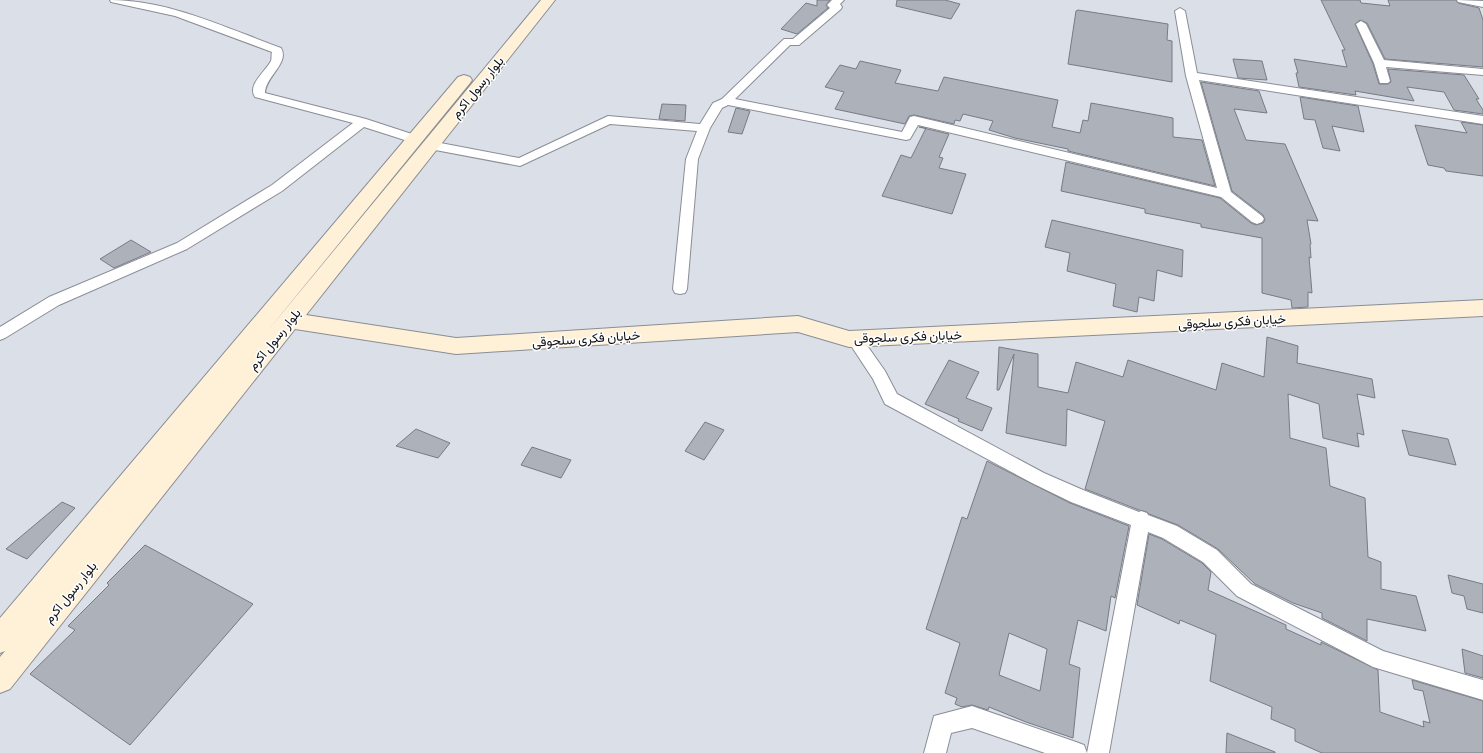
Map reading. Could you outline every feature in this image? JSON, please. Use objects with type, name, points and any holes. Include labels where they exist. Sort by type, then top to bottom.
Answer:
[{"type":"main road","name":"بلوار رسول اکرم","points":[[0,679],[289,320],[422,142],[532,0]]},
{"type":"main road","name":"بلوار رسول اکرم","points":[[0,639],[422,142],[548,0]]},
{"type":"main road","name":"خیابان فکری سلجوقی","points":[[289,320],[456,346],[798,324],[849,339],[1483,308]]},
{"type":"street","points":[[115,0],[178,14],[277,50],[277,60],[259,86],[259,95],[362,122],[422,142],[520,162],[608,120],[704,128]]},
{"type":"street","points":[[680,289],[692,159],[704,128],[717,106],[726,101],[788,41],[795,43],[837,7],[832,5],[839,0]]},
{"type":"street","points":[[1462,0],[1483,4]]},
{"type":"street","points":[[1180,11],[1192,76],[1225,194]]},
{"type":"street","points":[[1361,24],[1380,63],[1384,81]]},
{"type":"street","points":[[1380,63],[1483,72]]},
{"type":"street","points":[[1192,76],[1483,120]]},
{"type":"street","points":[[726,101],[906,136],[914,120],[1225,194],[1257,219]]},
{"type":"street","points":[[0,334],[54,301],[182,246],[277,188],[362,122]]},
{"type":"street","points":[[854,338],[879,375],[891,399],[1038,478],[1077,496],[1170,532],[1210,556],[1244,590],[1374,656],[1483,690]]},
{"type":"street","points":[[1098,753],[1141,520]]},
{"type":"street","points":[[935,753],[942,724],[972,717],[1076,753]]},
{"type":"building","points":[[817,0],[830,0],[826,5],[828,8],[797,34],[781,29],[806,3],[817,6]]},
{"type":"building","points":[[897,0],[945,0],[960,4],[951,19],[896,6]]},
{"type":"building","points":[[1321,0],[1360,0],[1361,3],[1390,6],[1388,0],[1456,0],[1458,3],[1479,8],[1483,20],[1483,67],[1385,59],[1367,23],[1360,20],[1355,24],[1373,64],[1379,84],[1388,84],[1391,82],[1388,69],[1464,75],[1479,99],[1476,99],[1483,110],[1483,114],[1454,110],[1444,92],[1407,87],[1414,101],[1355,91],[1356,95],[1299,87],[1296,73],[1298,73],[1294,59],[1347,67],[1342,50],[1345,50]]},
{"type":"building","points":[[1078,10],[1168,24],[1167,40],[1172,41],[1172,82],[1068,64],[1076,11]]},
{"type":"building","points":[[1233,59],[1262,61],[1267,80],[1238,78]]},
{"type":"building","points":[[860,61],[901,70],[895,83],[938,91],[944,77],[1058,100],[1052,127],[1080,133],[1083,120],[1088,121],[1091,103],[1173,118],[1173,137],[1202,140],[1215,186],[1068,151],[1068,149],[1015,138],[989,130],[993,121],[963,114],[960,121],[955,120],[954,124],[914,115],[909,116],[905,124],[835,109],[844,92],[825,87],[840,65],[856,69]]},
{"type":"building","points":[[1201,82],[1259,91],[1267,113],[1234,109],[1246,140],[1285,144],[1318,221],[1307,220],[1311,244],[1311,258],[1309,257],[1312,293],[1308,292],[1308,307],[1292,308],[1291,300],[1262,293],[1262,238],[1201,227],[1201,224],[1145,213],[1145,209],[1061,191],[1066,162],[1220,198],[1251,223],[1256,225],[1263,223],[1265,220],[1263,215],[1232,191]]},
{"type":"building","points":[[1300,97],[1358,106],[1364,132],[1332,126],[1340,151],[1323,148],[1315,120],[1304,119]]},
{"type":"building","points":[[662,104],[686,105],[685,121],[659,119]]},
{"type":"building","points":[[736,108],[750,111],[742,134],[728,132]]},
{"type":"building","points":[[1461,122],[1483,125],[1483,176],[1446,171],[1444,168],[1428,165],[1415,125],[1467,133]]},
{"type":"building","points":[[926,129],[949,134],[939,157],[943,158],[939,168],[966,174],[952,214],[882,196],[901,155],[911,158]]},
{"type":"building","points":[[1052,220],[1183,250],[1182,277],[1157,270],[1154,301],[1139,297],[1137,312],[1113,306],[1116,284],[1067,271],[1070,253],[1045,247]]},
{"type":"building","points":[[131,240],[151,252],[114,268],[100,259]]},
{"type":"building","points":[[1267,337],[1298,346],[1297,363],[1372,379],[1375,398],[1357,394],[1364,435],[1357,433],[1359,447],[1323,438],[1319,404],[1288,394],[1290,438],[1326,448],[1330,486],[1365,498],[1368,557],[1381,562],[1381,589],[1416,596],[1426,631],[1367,619],[1367,641],[1322,618],[1322,613],[1293,603],[1255,584],[1218,549],[1178,525],[1085,489],[1105,421],[1067,409],[1066,446],[1006,433],[1014,354],[999,390],[997,390],[999,347],[1038,354],[1038,387],[1068,393],[1076,362],[1123,377],[1128,360],[1216,390],[1222,363],[1264,377]]},
{"type":"building","points":[[949,360],[979,372],[966,398],[992,408],[982,431],[958,421],[959,419],[925,404]]},
{"type":"building","points":[[705,422],[724,430],[704,460],[685,451]]},
{"type":"building","points":[[416,429],[450,443],[438,458],[396,446]]},
{"type":"building","points":[[1402,430],[1448,439],[1456,465],[1409,455]]},
{"type":"building","points":[[532,447],[571,460],[561,478],[521,465]]},
{"type":"building","points":[[987,461],[1070,503],[1129,526],[1115,598],[1111,596],[1106,631],[1078,620],[1069,664],[1080,668],[1073,738],[1026,722],[989,707],[988,710],[972,705],[962,707],[955,704],[957,698],[945,693],[960,643],[926,629],[962,517],[967,519]],"holes":[[[1009,633],[1047,649],[1040,691],[999,675]]]},
{"type":"building","points":[[62,502],[75,508],[27,559],[6,549]]},
{"type":"building","points":[[1149,534],[1162,539],[1202,563],[1211,572],[1208,590],[1286,625],[1286,629],[1321,645],[1321,642],[1378,670],[1380,712],[1424,727],[1423,721],[1430,723],[1423,691],[1414,689],[1412,680],[1483,701],[1483,753],[1322,753],[1295,741],[1295,729],[1271,719],[1272,707],[1210,681],[1216,635],[1180,620],[1179,624],[1137,605]]},
{"type":"building","points":[[145,545],[253,604],[130,745],[30,674],[75,630],[68,626],[109,585],[107,583]]},
{"type":"building","points":[[1448,575],[1483,584],[1483,613],[1467,609],[1464,596],[1452,593]]},
{"type":"building","points":[[1462,649],[1483,656],[1483,678],[1465,673]]},
{"type":"building","points":[[1227,733],[1275,752],[1275,753],[1226,753]]}]
